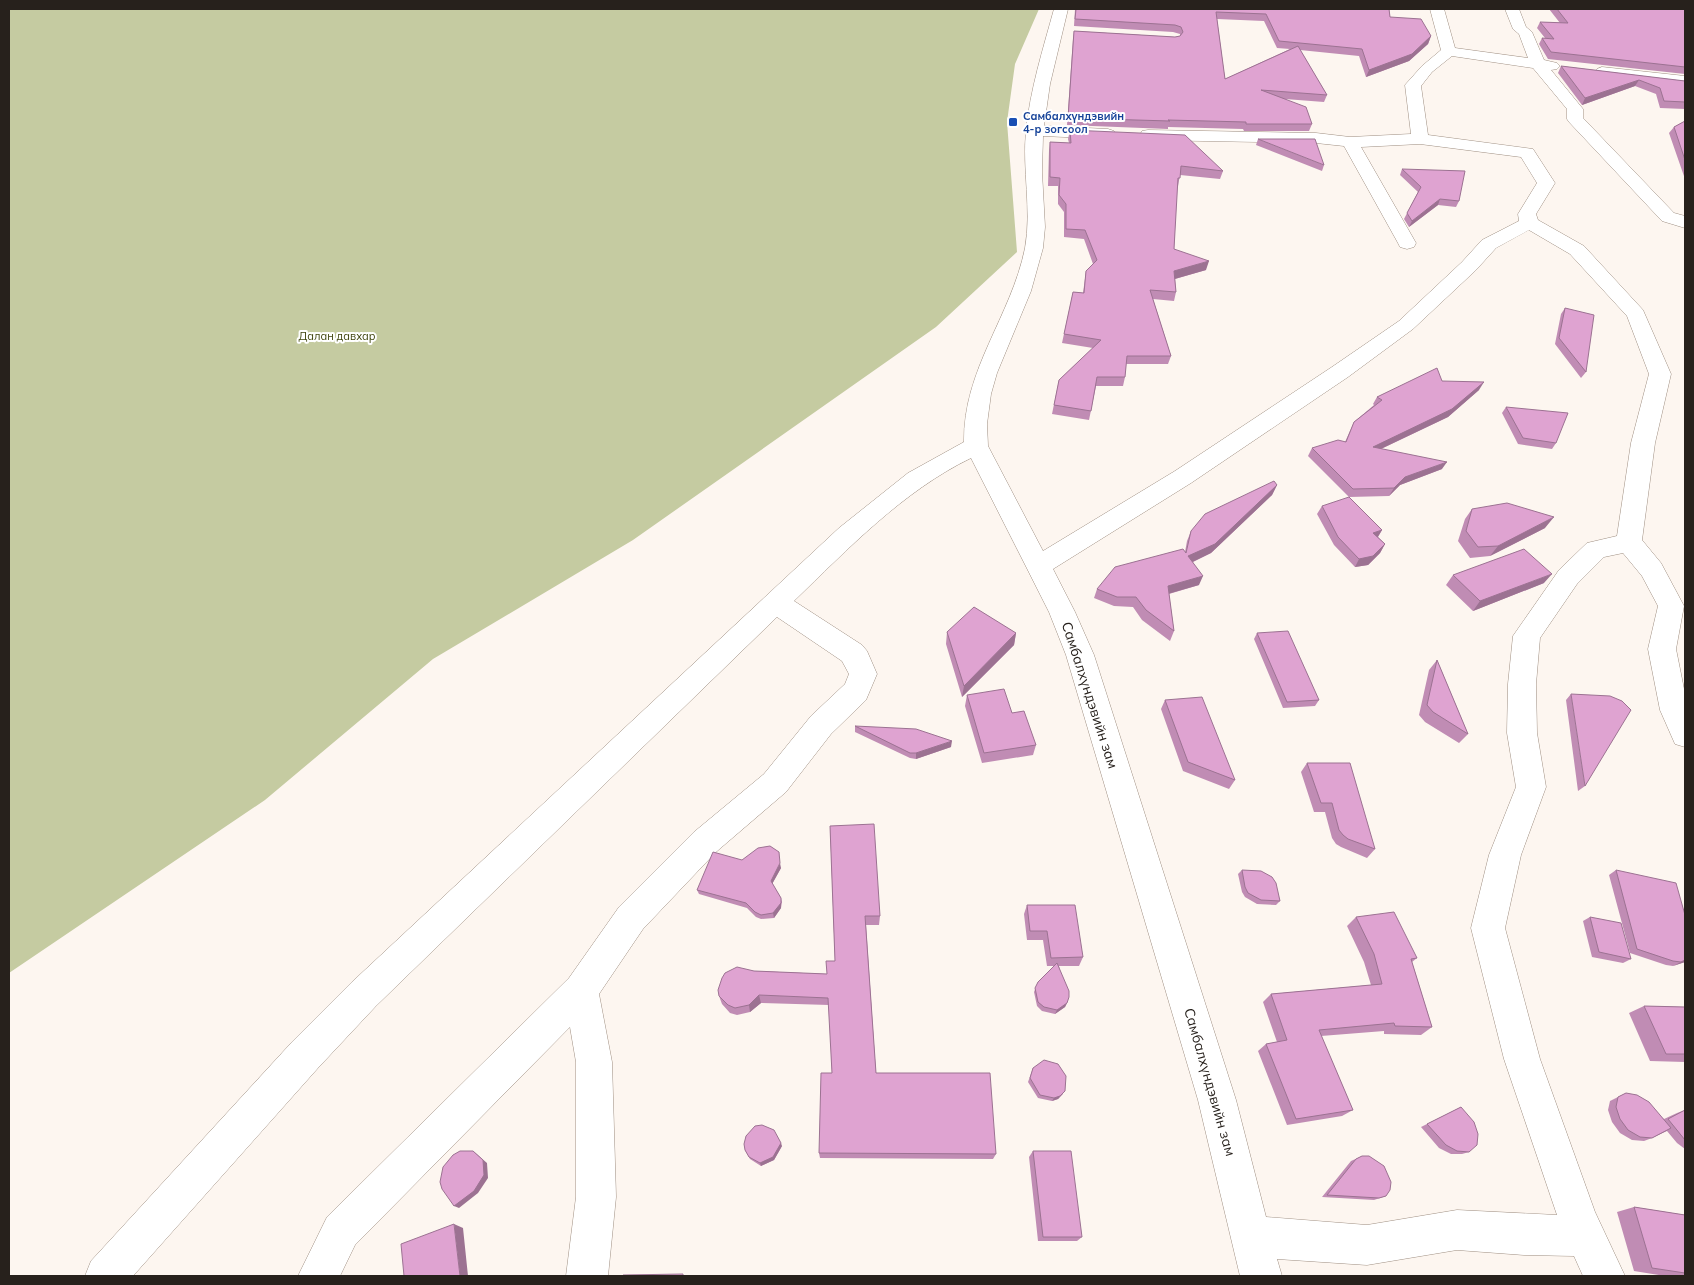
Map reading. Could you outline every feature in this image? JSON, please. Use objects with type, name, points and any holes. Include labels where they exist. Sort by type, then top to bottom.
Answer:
[{"type":"street","name":"Самбалхүндэвийн зам","points":[[1061,9],[1060,31],[1034,131],[1035,246],[1020,297],[990,365],[982,390],[976,416],[976,446],[1071,632],[1090,687],[1217,1100],[1261,1276]]},
{"type":"street","points":[[1437,9],[1449,51]]},
{"type":"street","points":[[1512,9],[1538,64],[1575,109],[1575,119],[1668,217],[1685,222]]},
{"type":"street","points":[[1420,139],[1413,85],[1427,69],[1449,51],[1564,67]]},
{"type":"street","points":[[1592,70],[1685,81]]},
{"type":"street","points":[[1034,131],[1316,138],[1350,142],[1420,139],[1527,153],[1546,183],[1527,214],[1529,223],[1577,250],[1636,314],[1660,374],[1643,443],[1629,542],[1652,570],[1671,606],[1662,649],[1674,710],[1685,735]]},
{"type":"street","points":[[1350,142],[1407,243]]},
{"type":"street","points":[[1038,566],[1182,477],[1340,372],[1406,324],[1469,266],[1489,244],[1529,223]]},
{"type":"street","points":[[106,1276],[244,1121],[364,994],[848,534],[916,479],[949,459],[976,446]]},
{"type":"street","points":[[1604,1276],[1586,1236],[1522,1059],[1488,928],[1505,855],[1532,787],[1522,733],[1522,684],[1527,636],[1568,577],[1596,550],[1629,542]]},
{"type":"street","points":[[319,1276],[341,1231],[581,990],[631,918],[705,842],[775,783],[821,725],[856,692],[863,674],[857,659],[852,653],[775,602]]},
{"type":"street","points":[[581,990],[594,1062],[596,1197],[587,1276]]},
{"type":"street","points":[[1251,1235],[1288,1240],[1368,1245],[1456,1230],[1524,1235],[1586,1236]]},
{"type":"green space","name":"Далан давхар","points":[[9,9],[1039,9],[1015,64],[1007,122],[1017,252],[936,327],[633,540],[433,659],[265,800],[9,973]]},
{"type":"building","points":[[1076,9],[1389,9],[1390,17],[1421,19],[1431,36],[1412,54],[1369,70],[1362,49],[1279,41],[1266,14],[1216,12],[1225,79],[1298,46],[1327,95],[1261,90],[1306,107],[1312,124],[1246,124],[1246,122],[1068,118],[1074,31],[1175,37],[1180,36],[1183,32],[1181,27],[1175,25],[1075,19]]},
{"type":"building","points":[[1557,9],[1685,9],[1685,67],[1551,52],[1542,38],[1554,39],[1540,22],[1568,23]]},
{"type":"building","points":[[1561,66],[1685,81],[1685,102],[1664,101],[1660,88],[1639,80],[1585,98]]},
{"type":"building","points":[[1685,121],[1685,160],[1674,127]]},
{"type":"building","points":[[1070,130],[1185,135],[1223,171],[1181,166],[1180,178],[1178,178],[1174,249],[1209,261],[1174,271],[1176,292],[1150,290],[1171,356],[1127,356],[1125,377],[1097,377],[1091,411],[1054,405],[1059,380],[1101,340],[1064,334],[1073,292],[1084,293],[1086,271],[1097,260],[1085,230],[1066,229],[1066,204],[1059,195],[1060,178],[1050,177],[1050,142],[1071,143]]},
{"type":"building","points":[[1258,139],[1315,139],[1324,165]]},
{"type":"building","points":[[1402,169],[1465,171],[1459,201],[1440,199],[1412,221],[1407,213],[1421,187]]},
{"type":"building","points":[[1565,308],[1594,315],[1586,372],[1559,338]]},
{"type":"building","points":[[1437,368],[1442,381],[1484,382],[1452,409],[1373,447],[1447,462],[1405,477],[1394,488],[1353,489],[1312,448],[1338,440],[1346,442],[1354,422],[1382,400],[1377,397]]},
{"type":"building","points":[[1506,407],[1568,413],[1556,443],[1523,438]]},
{"type":"building","points":[[1274,481],[1277,485],[1215,544],[1188,556],[1203,576],[1168,586],[1174,631],[1146,610],[1136,597],[1117,597],[1097,589],[1115,567],[1183,549],[1186,553],[1191,531],[1205,514]]},
{"type":"building","points":[[1349,497],[1382,530],[1373,533],[1385,544],[1373,556],[1359,559],[1338,537],[1322,506]]},
{"type":"building","points":[[1507,503],[1554,517],[1498,546],[1478,547],[1466,531],[1472,509]]},
{"type":"building","points":[[1524,549],[1552,574],[1480,601],[1453,575]]},
{"type":"building","points":[[974,607],[1016,633],[964,686],[947,632]]},
{"type":"building","points":[[1288,631],[1319,700],[1287,702],[1257,633]]},
{"type":"building","points":[[1437,660],[1468,734],[1433,712],[1427,705]]},
{"type":"building","points":[[1004,689],[1012,713],[1024,711],[1036,745],[984,753],[967,695]]},
{"type":"building","points":[[1571,694],[1610,696],[1622,701],[1631,710],[1585,786]]},
{"type":"building","points":[[1202,697],[1235,780],[1188,762],[1165,700]]},
{"type":"building","points":[[855,726],[916,729],[952,741],[916,753],[910,753]]},
{"type":"building","points":[[1307,763],[1350,763],[1375,849],[1348,839],[1339,830],[1332,803],[1321,803]]},
{"type":"building","points":[[874,824],[880,916],[865,916],[876,1073],[990,1073],[996,1154],[819,1153],[821,1073],[832,1073],[828,998],[759,995],[749,1005],[735,1008],[728,1005],[719,996],[718,990],[725,973],[737,967],[754,971],[827,974],[826,961],[835,961],[830,826]]},
{"type":"building","points":[[770,846],[779,852],[780,863],[771,881],[781,898],[781,903],[773,913],[761,915],[746,903],[697,890],[713,852],[742,860],[758,848]]},
{"type":"building","points":[[1242,870],[1261,871],[1272,877],[1276,883],[1280,901],[1261,900],[1248,893]]},
{"type":"building","points":[[1616,870],[1676,883],[1685,915],[1685,960],[1681,962],[1673,961],[1637,949]]},
{"type":"building","points":[[1027,905],[1075,905],[1083,957],[1051,958],[1047,931],[1030,931]]},
{"type":"building","points":[[1394,912],[1417,958],[1411,959],[1432,1027],[1395,1026],[1394,1023],[1319,1030],[1353,1110],[1296,1119],[1266,1044],[1287,1040],[1271,994],[1382,984],[1374,954],[1356,917]]},
{"type":"building","points":[[1590,917],[1621,923],[1631,959],[1599,952]]},
{"type":"building","points":[[1057,963],[1069,991],[1069,997],[1067,1003],[1057,1010],[1044,1007],[1038,1002],[1035,988],[1038,982]]},
{"type":"building","points":[[1644,1006],[1685,1007],[1685,1054],[1666,1054]]},
{"type":"building","points":[[1044,1060],[1058,1064],[1066,1076],[1065,1091],[1060,1096],[1054,1098],[1040,1095],[1030,1078],[1033,1068]]},
{"type":"building","points":[[1626,1093],[1637,1095],[1649,1102],[1671,1128],[1652,1138],[1640,1137],[1628,1130],[1620,1119],[1616,1107],[1618,1097]]},
{"type":"building","points":[[1461,1107],[1474,1122],[1478,1134],[1477,1145],[1469,1152],[1457,1151],[1446,1145],[1427,1124]]},
{"type":"building","points":[[1685,1110],[1685,1140],[1668,1119]]},
{"type":"building","points":[[762,1125],[774,1130],[781,1143],[773,1157],[760,1163],[749,1157],[744,1144],[746,1136],[755,1126]]},
{"type":"building","points":[[460,1151],[473,1151],[483,1160],[484,1175],[474,1191],[454,1206],[442,1189],[440,1182],[443,1167],[453,1155]]},
{"type":"building","points":[[1033,1151],[1071,1151],[1082,1237],[1043,1237]]},
{"type":"building","points":[[1362,1156],[1369,1156],[1384,1166],[1391,1182],[1390,1190],[1386,1196],[1379,1198],[1327,1195],[1356,1159]]},
{"type":"building","points":[[1634,1207],[1685,1215],[1685,1273],[1652,1268]]},
{"type":"building","points":[[454,1224],[460,1276],[404,1276],[401,1244]]},
{"type":"building","points":[[683,1274],[683,1276],[623,1276],[623,1275]]},
{"type":"place","name":"Самбалхүндэвийн 4-р зогсоол","points":[[1013,122]]}]
